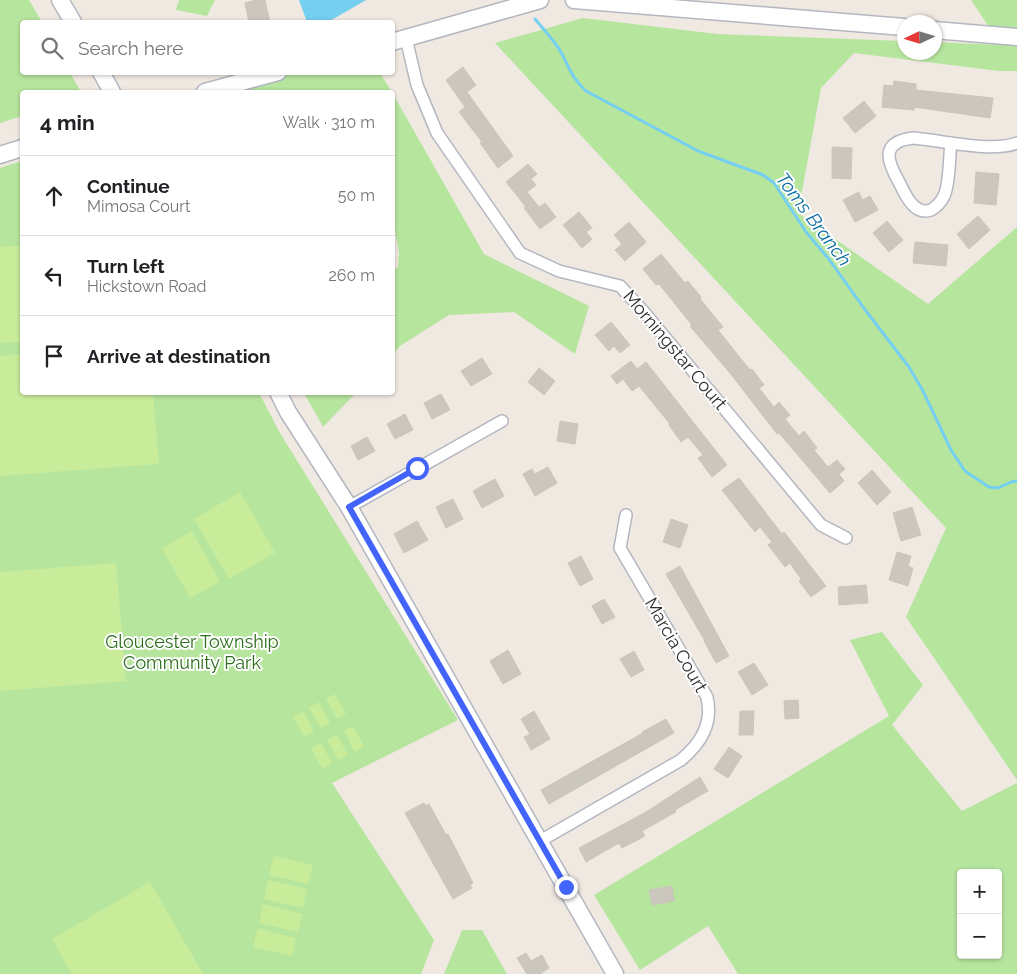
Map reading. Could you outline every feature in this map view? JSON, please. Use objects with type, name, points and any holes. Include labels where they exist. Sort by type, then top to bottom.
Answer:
[{"type":"street","points":[[60,0],[72,20]]},
{"type":"street","points":[[399,40],[540,0]]},
{"type":"street","points":[[574,0],[700,5],[897,26]]},
{"type":"street","points":[[942,31],[1017,37]]},
{"type":"street","name":"Morningstar Court","points":[[399,40],[437,133],[520,253],[560,271],[620,286],[643,311],[821,525],[846,538]]},
{"type":"street","points":[[103,75],[111,90]]},
{"type":"street","points":[[213,90],[267,75]]},
{"type":"street","points":[[951,143],[945,195],[931,209],[922,210],[910,202],[889,164],[889,155],[892,147],[902,140],[913,138],[992,146],[1007,146],[1017,143]]},
{"type":"street","points":[[0,155],[20,149]]},
{"type":"street","points":[[280,395],[288,412],[349,507],[615,974]]},
{"type":"street","points":[[349,507],[502,420]]},
{"type":"street","name":"Marcia Court","points":[[540,841],[681,760],[693,750],[708,722],[710,711],[707,697],[620,548],[626,515]]},
{"type":"green space","points":[[0,0],[29,0],[41,20],[20,20],[20,75],[71,75],[80,90],[20,90],[20,117],[0,123]]},
{"type":"green space","points":[[179,0],[215,0],[207,16],[176,10]]},
{"type":"green space","points":[[971,0],[1017,0],[1017,71],[999,71],[910,60],[942,60],[942,42],[1001,45]]},
{"type":"green space","points":[[583,18],[717,34],[897,41],[897,58],[854,53],[821,88],[798,213],[928,304],[1017,227],[1017,780],[906,617],[946,528],[495,43]]},
{"type":"green space","points":[[267,75],[381,75],[391,90],[213,90]]},
{"type":"green space","points":[[395,98],[484,254],[589,306],[575,354],[514,312],[449,315],[400,346],[395,352],[395,269],[398,267],[399,253],[395,230]]},
{"type":"green space","name":"Gloucester Township Community Park","points":[[20,162],[20,395],[260,395],[280,433],[458,720],[332,783],[434,940],[421,974],[0,974],[0,168]]},
{"type":"green space","points":[[20,246],[20,342],[0,343],[0,247]]},
{"type":"green space","points":[[20,354],[20,395],[153,395],[159,464],[0,476],[0,356]]},
{"type":"green space","points":[[305,395],[354,395],[323,427]]},
{"type":"green space","points":[[240,492],[275,553],[229,579],[194,519]]},
{"type":"green space","points":[[192,531],[220,582],[190,598],[162,548]]},
{"type":"green space","points":[[116,563],[126,681],[0,691],[0,572]]},
{"type":"green space","points":[[882,632],[923,685],[892,725],[962,811],[1017,783],[1017,974],[738,974],[708,926],[640,970],[594,895],[889,716],[850,640]]},
{"type":"green space","points":[[335,694],[346,714],[337,719],[326,699]]},
{"type":"green space","points":[[319,702],[330,723],[321,728],[309,708]]},
{"type":"green space","points":[[303,711],[314,732],[304,737],[293,717]]},
{"type":"green space","points":[[353,726],[364,746],[355,752],[344,731]]},
{"type":"green space","points":[[337,735],[348,755],[338,760],[327,740]]},
{"type":"green space","points":[[321,743],[332,763],[322,769],[311,748]]},
{"type":"green space","points":[[274,856],[313,865],[308,884],[269,875]]},
{"type":"green space","points":[[268,880],[307,889],[303,908],[264,899]]},
{"type":"green space","points":[[150,882],[203,974],[72,974],[52,939]]},
{"type":"green space","points":[[263,904],[302,914],[298,932],[259,923]]},
{"type":"green space","points":[[258,928],[296,938],[292,956],[253,947]]},
{"type":"green space","points":[[462,930],[482,930],[507,974],[444,974]]},
{"type":"water","points":[[299,0],[366,0],[331,20],[306,20]]},
{"type":"building","points":[[265,0],[270,20],[249,20],[245,3]]},
{"type":"building","points":[[463,67],[476,85],[467,92],[513,156],[498,168],[480,143],[482,142],[459,112],[465,107],[446,80]]},
{"type":"building","points":[[894,81],[916,84],[916,90],[993,98],[990,118],[914,107],[914,110],[882,107],[884,85],[893,86]]},
{"type":"building","points":[[864,101],[876,116],[855,133],[843,118]]},
{"type":"building","points":[[832,147],[852,148],[851,179],[832,178]]},
{"type":"building","points":[[528,164],[537,174],[531,179],[536,185],[527,192],[539,207],[545,203],[556,217],[540,229],[524,208],[526,207],[506,182]]},
{"type":"building","points":[[976,172],[999,174],[996,205],[974,203]]},
{"type":"building","points":[[859,192],[862,200],[870,196],[878,210],[855,222],[843,200]]},
{"type":"building","points":[[579,212],[592,228],[586,232],[592,239],[582,248],[563,225]]},
{"type":"building","points":[[978,216],[990,230],[969,249],[957,234]]},
{"type":"building","points":[[887,221],[903,240],[889,252],[873,233]]},
{"type":"building","points":[[629,222],[646,242],[625,261],[615,250],[622,244],[614,235]]},
{"type":"building","points":[[915,242],[948,245],[946,266],[913,263]]},
{"type":"building","points":[[661,254],[685,283],[688,281],[701,297],[700,299],[723,327],[718,330],[764,385],[759,388],[774,407],[779,402],[790,415],[785,419],[799,436],[804,431],[817,448],[814,450],[828,467],[837,460],[845,469],[839,474],[844,481],[830,493],[779,433],[777,434],[730,373],[690,326],[692,325],[659,284],[656,285],[643,269]]},
{"type":"building","points":[[611,322],[630,345],[620,353],[614,346],[609,351],[595,335]]},
{"type":"building","points":[[482,358],[492,374],[471,386],[461,371]]},
{"type":"building","points":[[631,361],[637,369],[646,362],[727,465],[712,477],[698,458],[703,455],[688,437],[681,442],[670,424],[639,386],[632,391],[623,379],[617,384],[611,376]]},
{"type":"building","points":[[539,368],[555,381],[544,395],[528,382]]},
{"type":"building","points":[[441,394],[450,410],[432,419],[424,403]]},
{"type":"building","points":[[405,414],[413,430],[395,439],[387,424]]},
{"type":"building","points":[[560,421],[578,424],[575,444],[557,441]]},
{"type":"building","points":[[367,437],[375,451],[358,460],[351,446]]},
{"type":"building","points":[[548,467],[557,483],[535,496],[523,474],[532,469],[535,474]]},
{"type":"building","points":[[872,470],[891,492],[877,505],[858,483]]},
{"type":"building","points":[[739,478],[782,534],[784,532],[826,586],[811,597],[799,581],[801,579],[790,563],[785,567],[768,545],[772,542],[760,527],[755,532],[722,490]]},
{"type":"building","points":[[495,479],[504,496],[482,508],[473,491]]},
{"type":"building","points":[[453,499],[463,519],[446,528],[436,507]]},
{"type":"building","points":[[912,507],[921,535],[901,541],[893,513]]},
{"type":"building","points":[[671,519],[688,525],[680,548],[663,542]]},
{"type":"building","points":[[417,521],[428,540],[404,553],[394,534]]},
{"type":"building","points":[[897,552],[911,556],[908,566],[913,568],[908,586],[889,580]]},
{"type":"building","points":[[581,556],[593,579],[580,586],[568,563]]},
{"type":"building","points":[[680,566],[729,656],[716,663],[666,574]]},
{"type":"building","points":[[866,585],[868,603],[839,605],[838,587]]},
{"type":"building","points":[[604,599],[615,617],[602,624],[592,606]]},
{"type":"building","points":[[508,650],[521,674],[503,684],[490,661]]},
{"type":"building","points":[[634,651],[644,670],[631,677],[620,659]]},
{"type":"building","points":[[754,663],[768,685],[752,695],[738,672]]},
{"type":"building","points":[[798,700],[799,718],[785,719],[784,701]]},
{"type":"building","points":[[534,711],[550,739],[531,750],[524,737],[530,734],[521,719]]},
{"type":"building","points":[[740,711],[754,711],[753,735],[739,735]]},
{"type":"building","points":[[666,719],[674,733],[549,804],[541,790]]},
{"type":"building","points":[[729,747],[742,756],[728,778],[714,769]]},
{"type":"building","points":[[700,777],[708,791],[642,831],[645,836],[622,848],[619,843],[586,862],[579,848],[646,812]]},
{"type":"building","points":[[424,803],[426,806],[429,804],[446,835],[448,834],[473,883],[470,885],[472,888],[453,899],[405,813]]},
{"type":"building","points":[[672,886],[674,901],[652,905],[649,890]]},
{"type":"building","points":[[526,953],[531,961],[542,955],[549,968],[540,974],[527,974],[517,958]]},
{"type":"waterway","name":"Toms Branch","points":[[535,19],[556,45],[575,78],[586,91],[698,151],[763,175],[774,183],[806,232],[828,258],[909,367],[923,391],[951,450],[965,471],[989,487],[998,488],[1017,481]]},
{"type":"route","points":[[417,468],[349,507],[566,887]]}]
